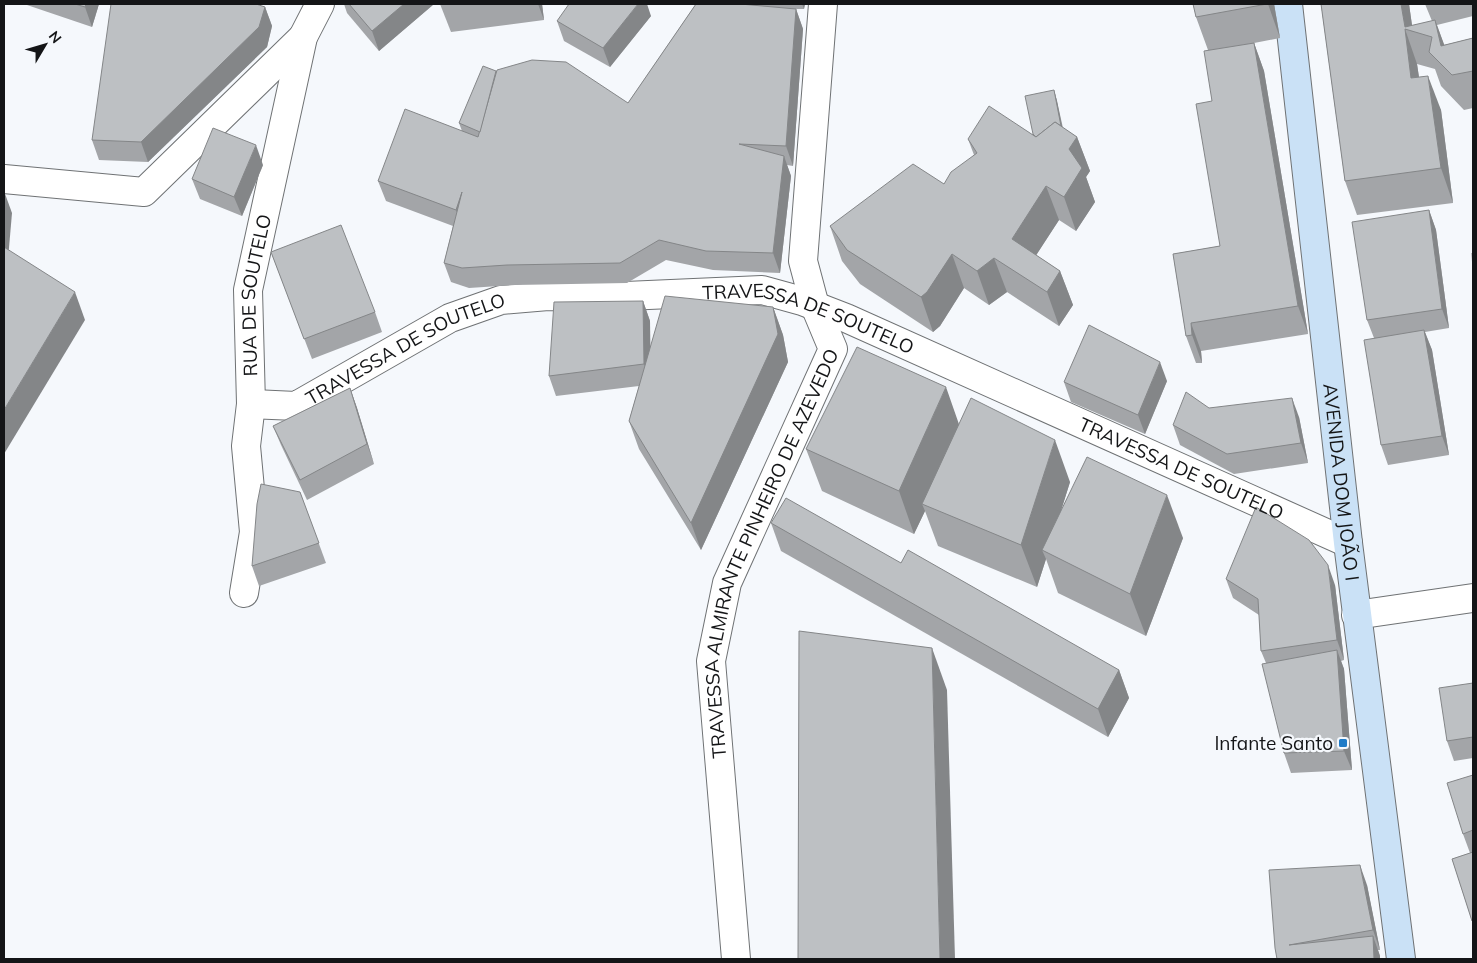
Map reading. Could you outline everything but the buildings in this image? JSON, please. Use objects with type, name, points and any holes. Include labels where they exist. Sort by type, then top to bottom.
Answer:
[{"type":"street","name":"RUA DE SOUTELO","points":[[244,593],[254,532],[246,446],[251,404],[248,290],[303,37],[320,4]]},
{"type":"street","name":"TRAVESSA ALMIRANTE PINHEIRO DE AZEVEDO","points":[[736,959],[711,662],[726,583],[833,349],[815,306],[803,261],[823,4]]},
{"type":"street","name":"AVENIDA DOM JOÃO I","points":[[1288,4],[1356,615],[1400,959]]},
{"type":"street","points":[[4,179],[144,192],[303,37]]},
{"type":"street","name":"TRAVESSA DE SOUTELO","points":[[251,404],[296,406],[450,318],[501,300],[548,296],[603,297],[762,290],[802,301],[846,318],[1348,543]]},
{"type":"street","points":[[1356,615],[1473,598]]},
{"type":"place","name":"Infante Santo","points":[[1343,743]]}]
